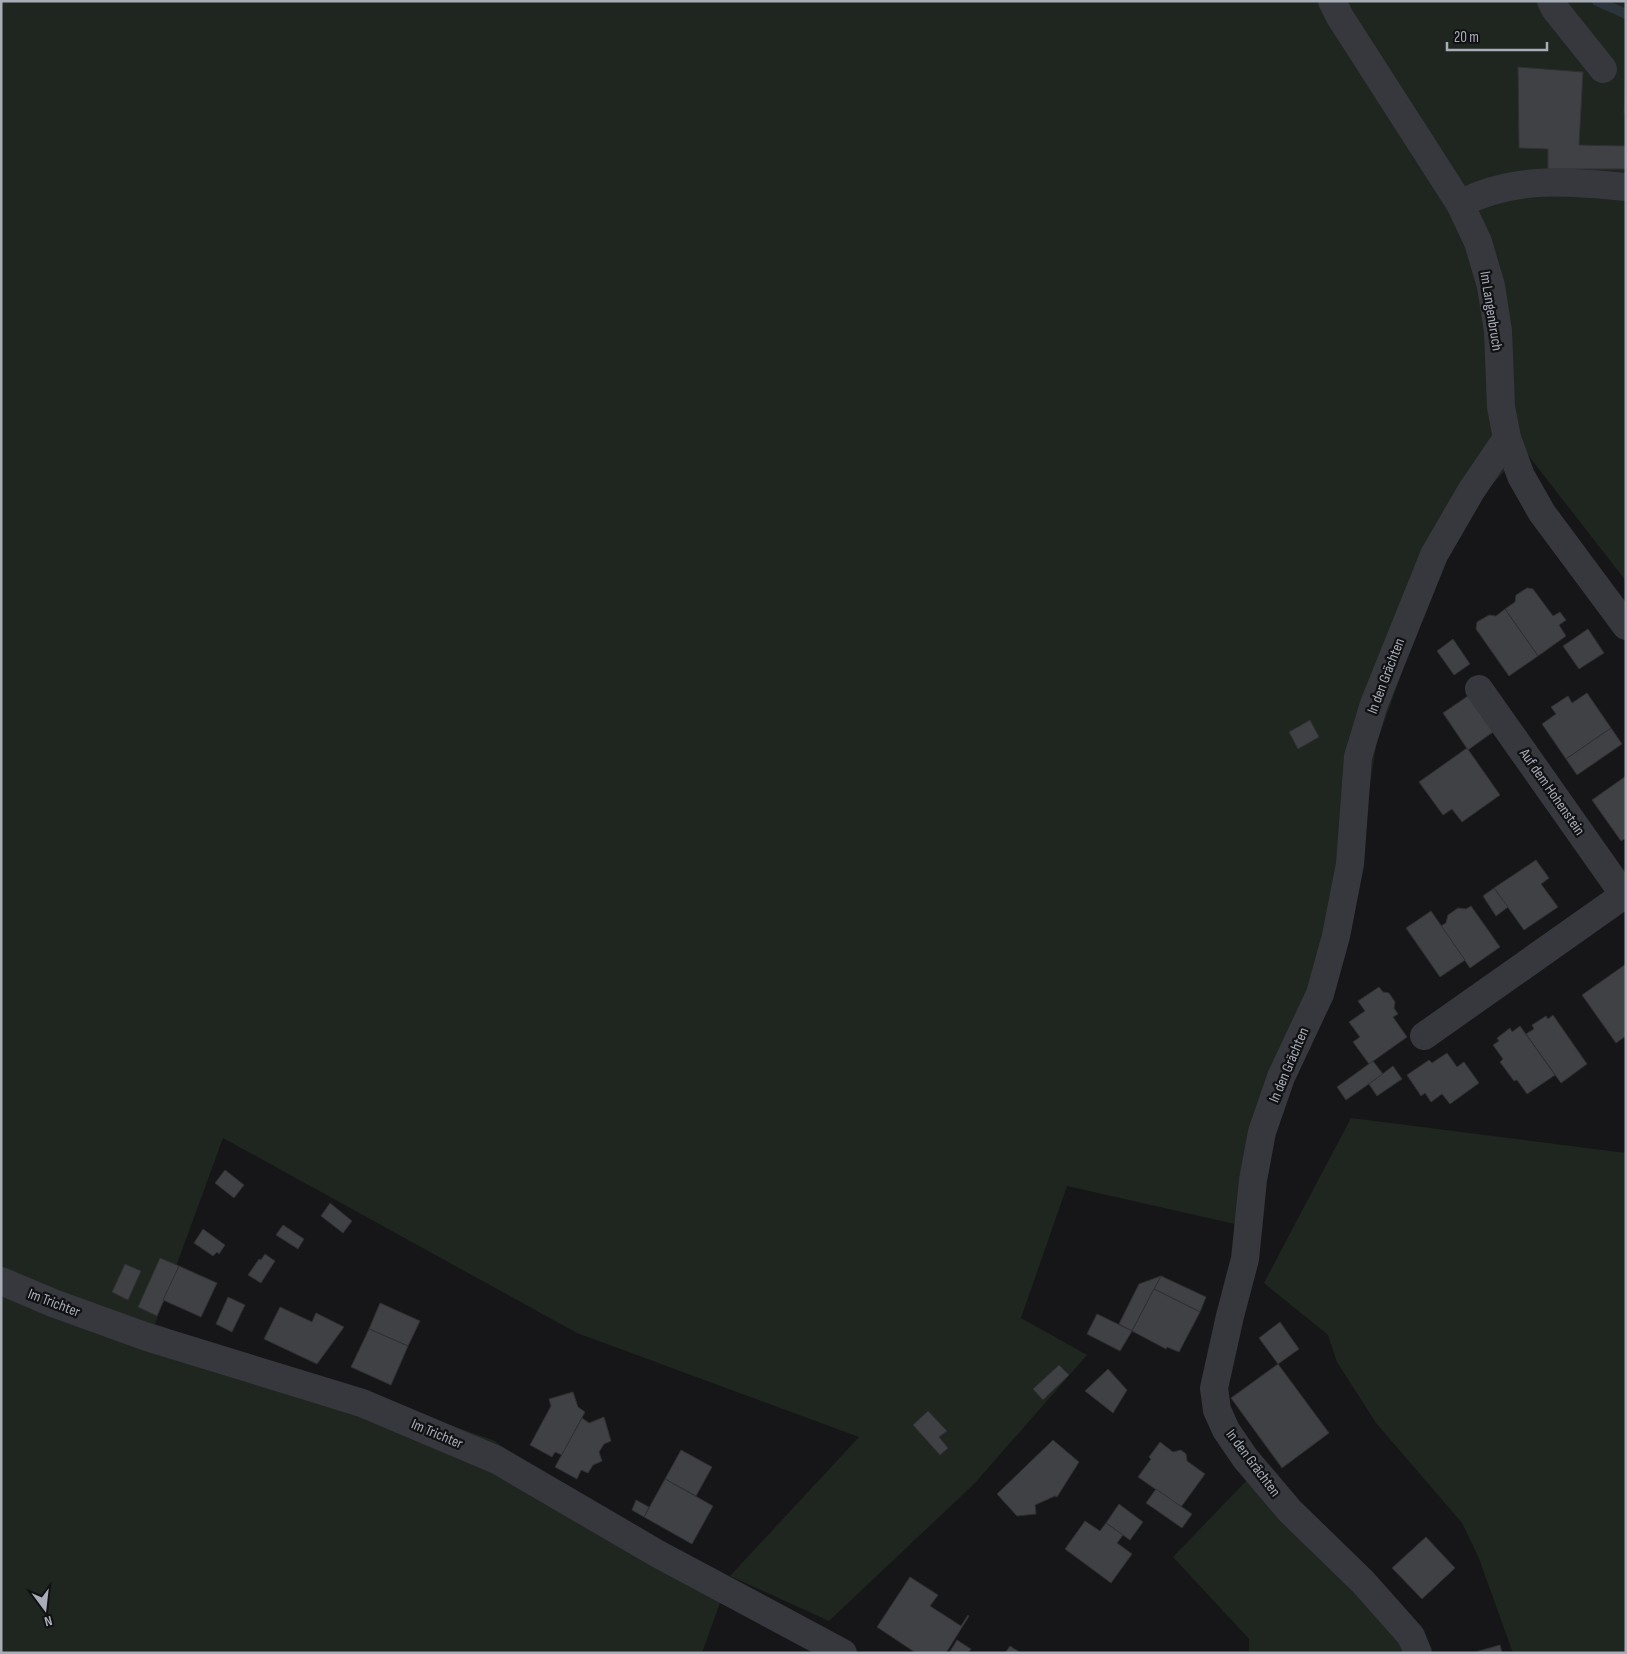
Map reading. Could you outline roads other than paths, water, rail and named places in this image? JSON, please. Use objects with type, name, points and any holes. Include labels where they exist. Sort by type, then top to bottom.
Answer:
[{"type":"street","name":"Im Langenbruch","points":[[1332,1],[1340,17],[1460,204],[1478,242],[1491,286],[1498,331],[1501,408],[1507,438],[1521,476],[1542,513],[1626,626]]},
{"type":"street","points":[[1551,1],[1555,9],[1603,69]]},
{"type":"street","points":[[1460,204],[1478,194],[1506,186],[1536,182],[1626,187]]},
{"type":"street","name":"In den Grächten","points":[[1418,1653],[1411,1636],[1364,1582],[1290,1511],[1245,1458],[1226,1430],[1217,1410],[1214,1388],[1245,1259],[1253,1180],[1262,1132],[1281,1077],[1320,994],[1336,936],[1350,864],[1358,757],[1374,704],[1434,555],[1471,491],[1507,438]]},
{"type":"street","name":"Auf dem Hohenstein","points":[[1424,1036],[1625,896],[1479,689]]},
{"type":"street","name":"Im Trichter","points":[[1,1281],[53,1304],[147,1337],[362,1403],[498,1460],[658,1554],[843,1653]]},
{"type":"waterway","points":[[1597,1],[1626,14]]}]
